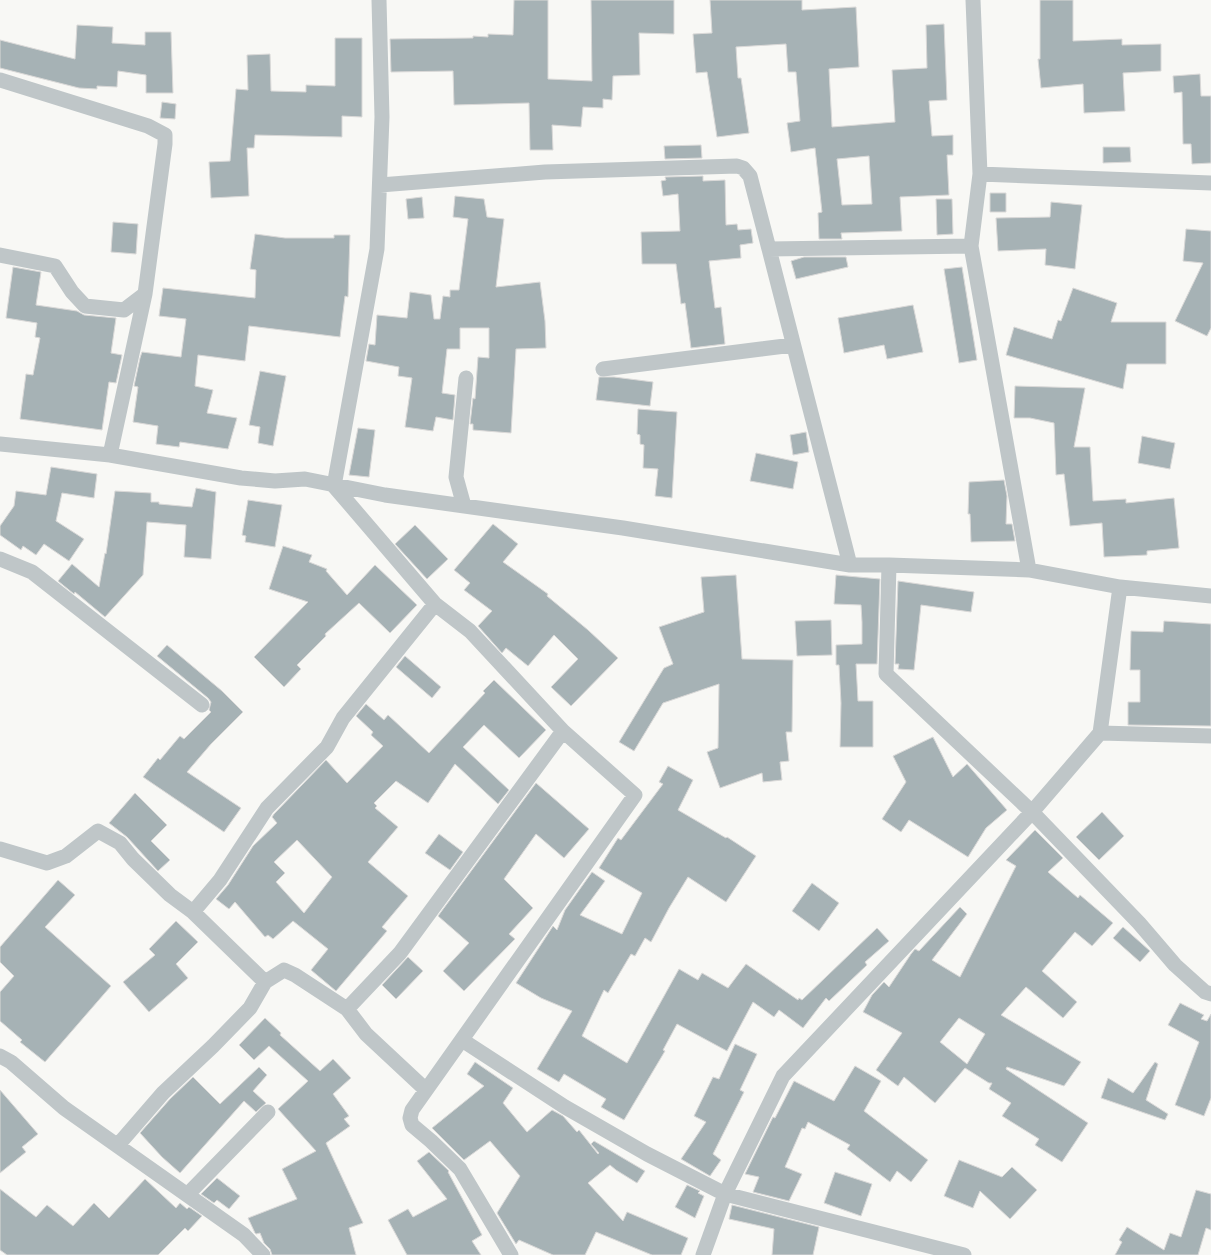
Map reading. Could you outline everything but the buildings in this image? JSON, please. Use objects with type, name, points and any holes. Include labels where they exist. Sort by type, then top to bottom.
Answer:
[{"type":"street","points":[[334,486],[377,249],[382,117],[379,0]]},
{"type":"street","points":[[973,0],[980,174],[971,246],[1029,570]]},
{"type":"street","points":[[0,80],[148,126],[165,135],[145,294],[110,456]]},
{"type":"street","points":[[380,185],[545,172],[737,166],[743,168],[750,176],[850,565]]},
{"type":"street","points":[[980,174],[1211,183]]},
{"type":"street","points":[[769,249],[971,246]]},
{"type":"street","points":[[0,255],[55,266],[72,292],[85,306],[124,310],[145,294]]},
{"type":"street","points":[[603,369],[793,345]]},
{"type":"street","points":[[464,506],[456,477],[466,378]]},
{"type":"street","points":[[0,444],[110,456],[241,478],[275,481],[305,480],[334,486],[464,506],[623,528],[850,565],[889,564],[1029,570],[1120,587],[1211,596]]},
{"type":"street","points":[[334,486],[435,604],[470,631],[563,731],[635,795],[412,1110],[410,1118],[412,1126],[460,1169],[512,1255]]},
{"type":"street","points":[[0,559],[32,572],[202,705]]},
{"type":"street","points":[[889,564],[886,674],[1032,812],[1139,923],[1175,965],[1205,992],[1211,994]]},
{"type":"street","points":[[703,1255],[725,1194],[783,1076],[1032,812],[1100,733],[1120,587]]},
{"type":"street","points":[[193,912],[220,880],[267,808],[327,747],[343,718],[435,604]]},
{"type":"street","points":[[347,1009],[400,953],[563,731]]},
{"type":"street","points":[[1100,733],[1211,736]]},
{"type":"street","points":[[0,849],[47,863],[66,856],[98,831],[120,843],[133,859],[170,895],[193,912],[265,982]]},
{"type":"street","points":[[118,1145],[163,1093],[213,1046],[250,1008],[265,982],[284,970],[295,975],[347,1009],[366,1034],[426,1090]]},
{"type":"street","points":[[462,1040],[565,1107],[647,1154],[725,1194],[964,1255]]},
{"type":"street","points":[[0,1056],[11,1062],[64,1108],[244,1235],[263,1255]]},
{"type":"street","points":[[187,1195],[268,1112]]}]
